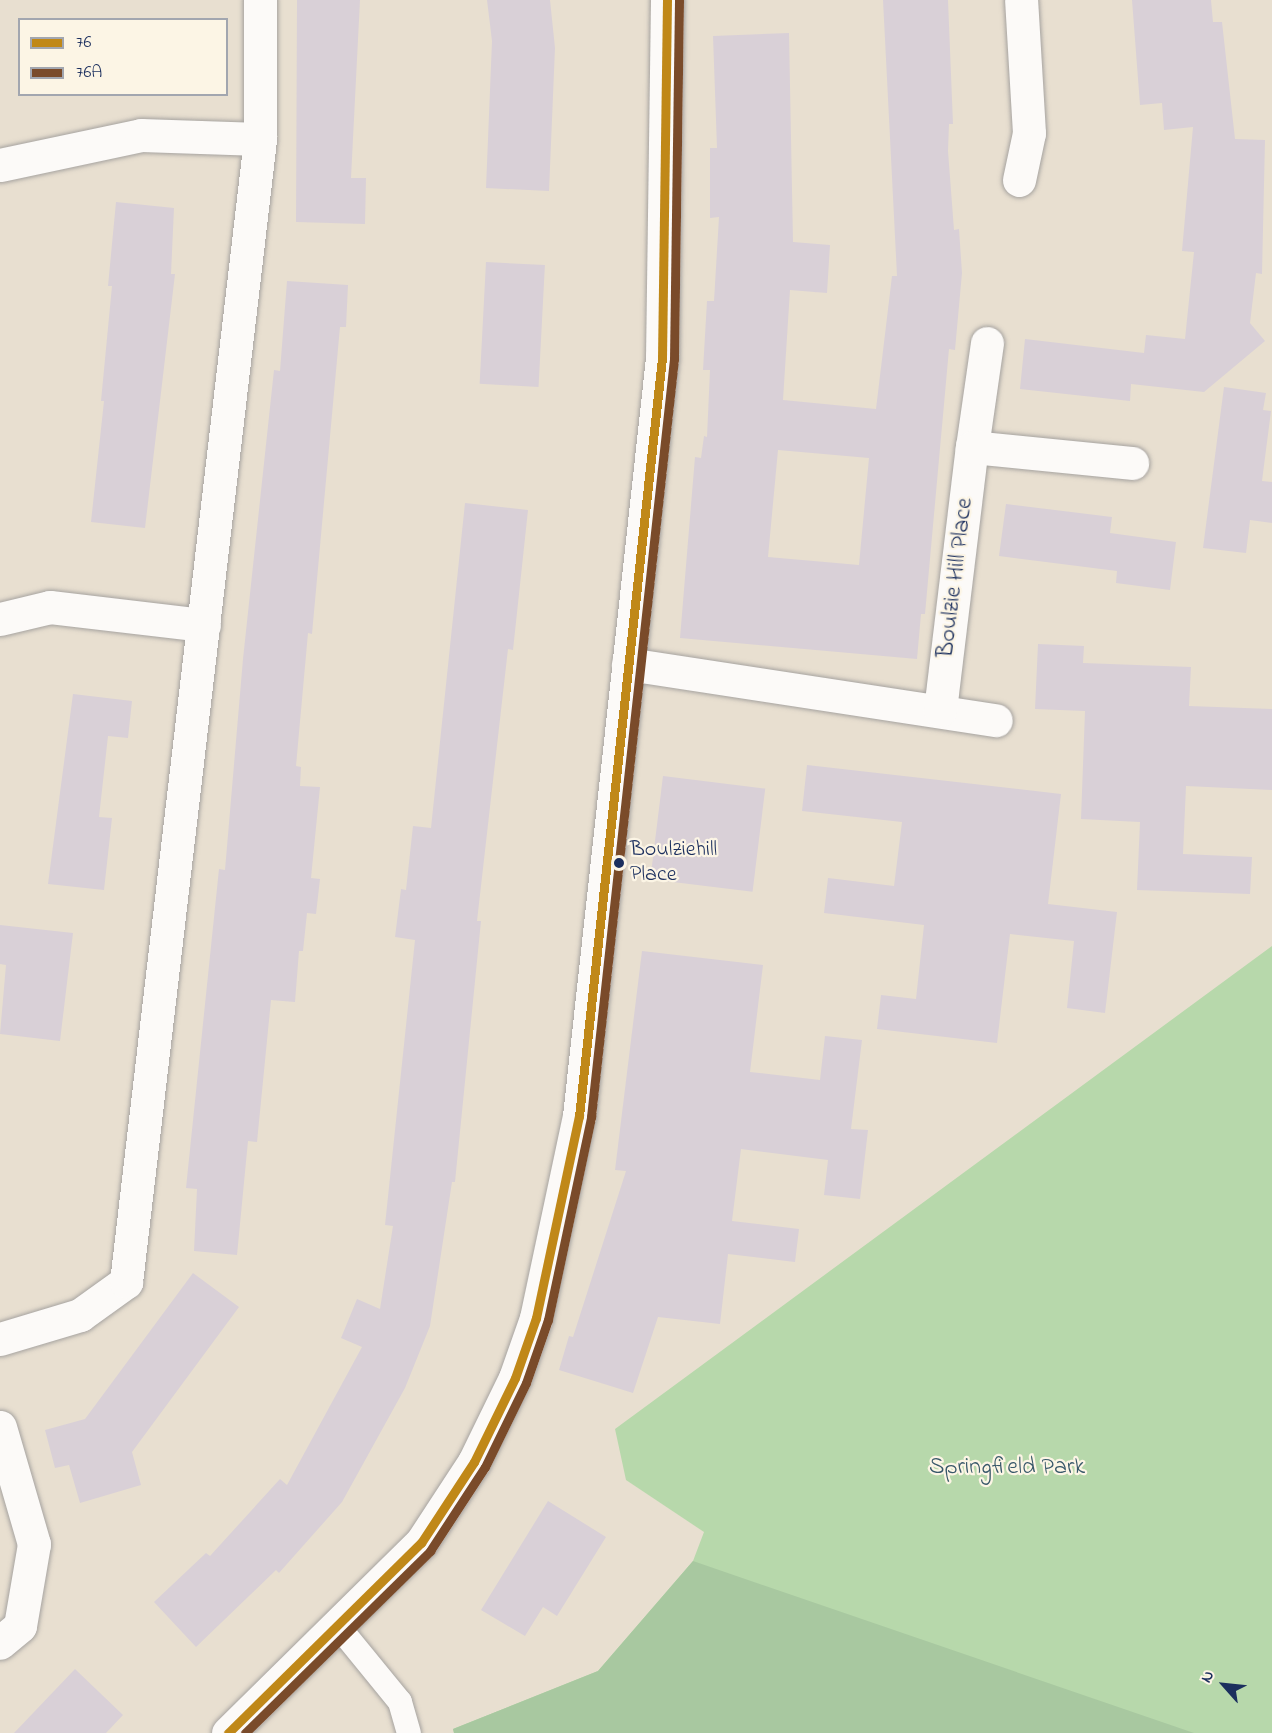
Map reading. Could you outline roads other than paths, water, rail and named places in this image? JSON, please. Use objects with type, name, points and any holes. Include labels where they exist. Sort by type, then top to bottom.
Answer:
[{"type":"street","points":[[0,1339],[80,1315],[126,1282],[260,139],[260,0]]},
{"type":"street","points":[[228,1733],[421,1543],[474,1462],[515,1378],[536,1318],[579,1116],[662,358],[667,0]]},
{"type":"street","points":[[1019,180],[1029,133],[1021,0]]},
{"type":"street","points":[[0,165],[141,135],[260,139]]},
{"type":"street","name":"Boulzie Hill Place","points":[[940,710],[987,343]]},
{"type":"street","points":[[972,447],[1132,463]]},
{"type":"street","points":[[0,619],[50,607],[204,625]]},
{"type":"street","points":[[628,664],[996,720]]},
{"type":"street","points":[[0,1427],[34,1544],[20,1626],[0,1643]]},
{"type":"lane","points":[[338,1626],[400,1702],[410,1733]]},
{"type":"place","name":"Boulziehill Place","points":[[619,863]]},
{"type":"park label","name":"Springfield Park","points":[[1007,1468]]}]
